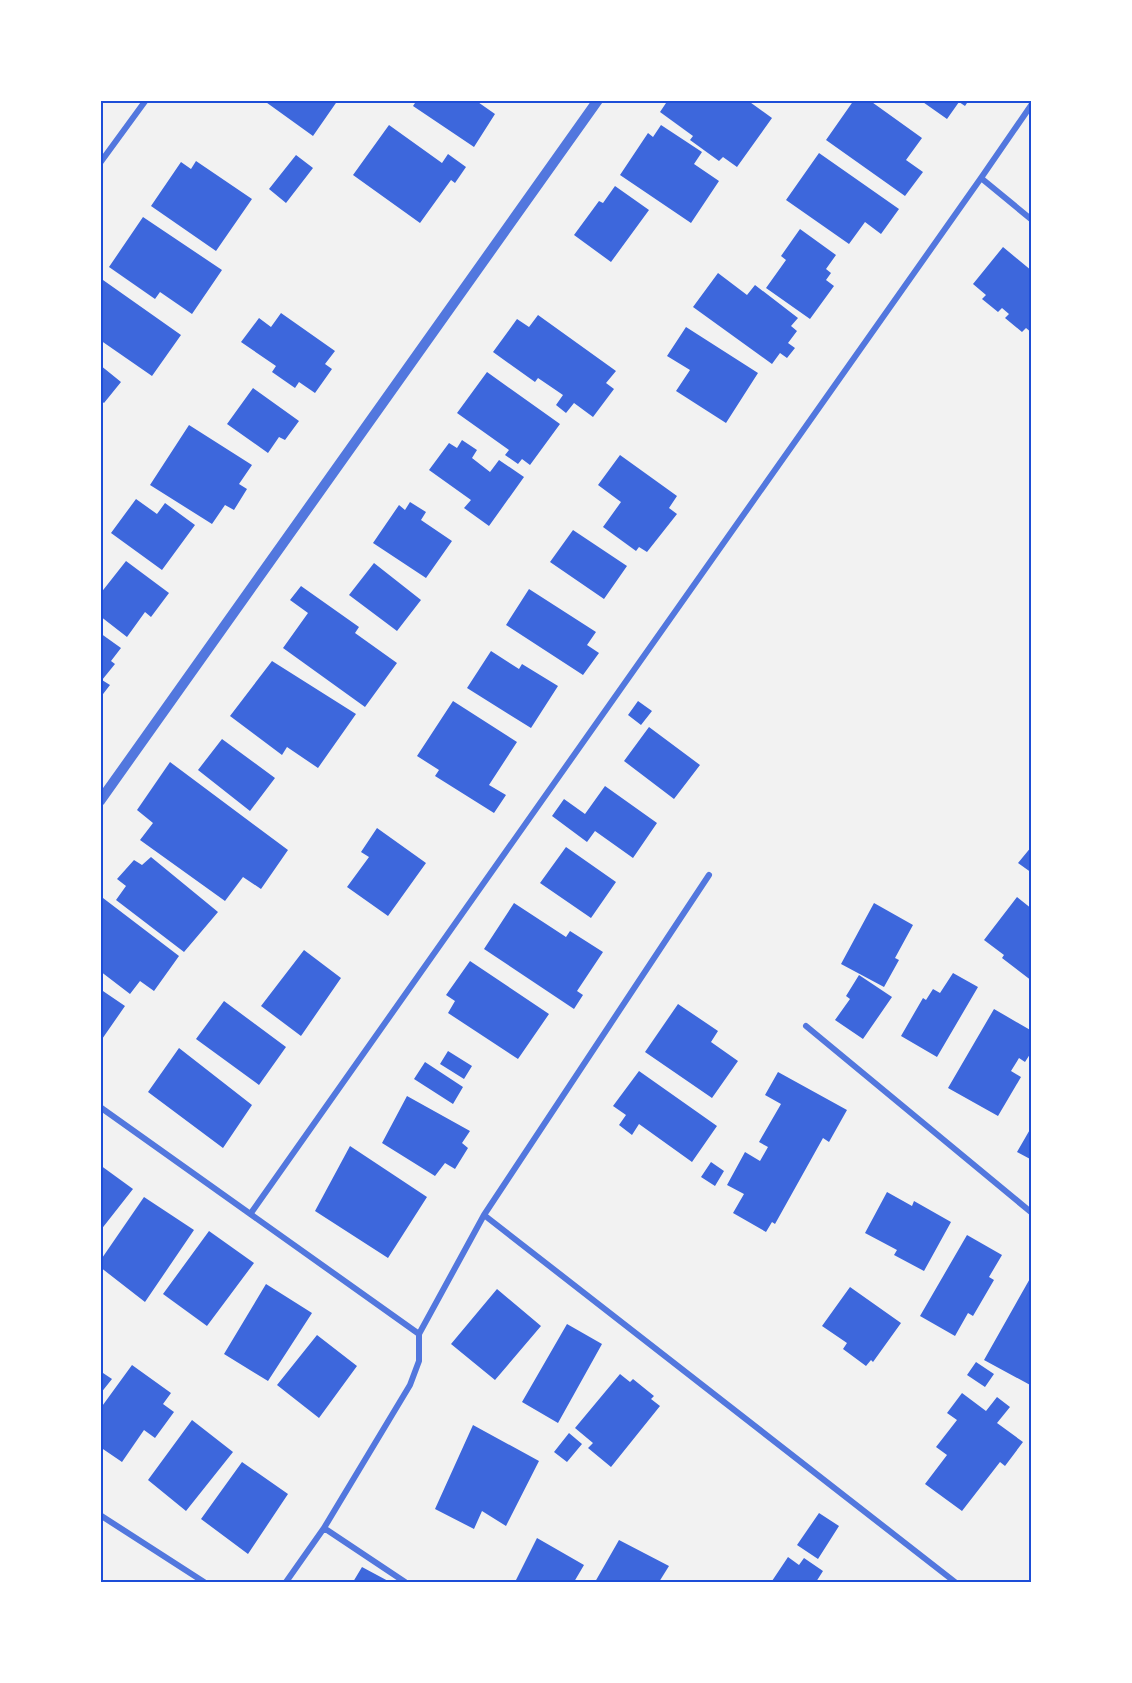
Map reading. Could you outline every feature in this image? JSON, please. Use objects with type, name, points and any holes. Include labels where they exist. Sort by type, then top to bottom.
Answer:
[{"type":"street","points":[[100,163],[146,100]]},
{"type":"street","points":[[100,801],[598,100]]},
{"type":"street","points":[[251,1214],[1032,104]]},
{"type":"street","points":[[981,178],[1032,220]]},
{"type":"street","points":[[286,1582],[324,1528],[410,1385],[419,1361],[419,1334],[484,1215],[709,875]]},
{"type":"street","points":[[806,1026],[1032,1213]]},
{"type":"street","points":[[100,1107],[419,1334]]},
{"type":"street","points":[[484,1215],[955,1582]]},
{"type":"street","points":[[100,1515],[204,1582]]},
{"type":"street","points":[[324,1528],[405,1582]]},
{"type":"building","points":[[263,100],[338,100],[313,136]]},
{"type":"building","points":[[417,100],[475,100],[495,114],[474,147],[413,106]]},
{"type":"building","points":[[668,100],[747,100],[772,118],[737,167],[723,157],[719,161],[690,140],[693,136],[660,112]]},
{"type":"building","points":[[854,100],[869,100],[922,138],[906,160],[923,172],[905,196],[826,140]]},
{"type":"building","points":[[920,100],[969,100],[965,106],[959,102],[947,119]]},
{"type":"building","points":[[389,125],[442,163],[448,154],[466,167],[455,183],[451,180],[420,223],[353,175]]},
{"type":"building","points":[[661,125],[702,152],[694,164],[719,181],[691,223],[620,175],[648,133],[653,137]]},
{"type":"building","points":[[819,153],[899,209],[881,234],[865,222],[849,244],[786,200]]},
{"type":"building","points":[[296,155],[313,168],[286,203],[269,189]]},
{"type":"building","points":[[196,161],[252,199],[216,251],[151,206],[181,162],[191,169]]},
{"type":"building","points":[[615,186],[649,210],[611,262],[574,235],[599,201],[603,203]]},
{"type":"building","points":[[143,217],[222,270],[192,314],[160,292],[155,299],[109,267]]},
{"type":"building","points":[[800,229],[836,255],[826,269],[831,273],[826,280],[834,286],[810,319],[766,288],[786,260],[781,256]]},
{"type":"building","points":[[1003,247],[1032,271],[1032,333],[1026,328],[1022,332],[1005,318],[1009,314],[1002,308],[998,312],[982,299],[986,295],[973,284]]},
{"type":"building","points":[[718,273],[747,295],[755,285],[798,318],[791,326],[797,331],[788,343],[795,348],[787,358],[780,353],[772,364],[693,307]]},
{"type":"building","points":[[103,280],[181,335],[152,376],[100,340],[100,283]]},
{"type":"building","points":[[281,313],[335,351],[325,364],[332,369],[315,393],[299,382],[295,388],[272,372],[276,366],[241,342],[259,318],[271,327]]},
{"type":"building","points":[[538,315],[616,371],[606,383],[614,389],[593,417],[574,403],[566,413],[556,405],[563,395],[538,378],[535,382],[493,352],[517,319],[529,327]]},
{"type":"building","points":[[686,327],[758,373],[726,423],[676,391],[690,370],[667,356]]},
{"type":"building","points":[[100,365],[121,382],[104,403],[100,400]]},
{"type":"building","points":[[487,372],[560,424],[530,465],[522,459],[518,464],[505,455],[509,450],[457,413]]},
{"type":"building","points":[[253,388],[299,421],[285,440],[279,437],[268,453],[227,424]]},
{"type":"building","points":[[189,425],[252,465],[239,484],[247,489],[234,510],[225,505],[212,524],[150,485]]},
{"type":"building","points":[[462,440],[477,450],[472,458],[490,472],[499,460],[524,477],[489,526],[464,508],[471,500],[429,470],[449,443],[457,448]]},
{"type":"building","points":[[620,455],[677,496],[669,508],[677,514],[647,552],[639,547],[636,551],[603,527],[621,502],[598,485]]},
{"type":"building","points":[[136,499],[157,514],[165,503],[195,525],[162,570],[111,533]]},
{"type":"building","points":[[410,502],[426,512],[421,520],[452,541],[426,578],[373,543],[399,505],[405,510]]},
{"type":"building","points":[[573,530],[627,566],[604,599],[550,562]]},
{"type":"building","points":[[126,561],[169,593],[151,617],[145,612],[127,637],[100,616],[100,594]]},
{"type":"building","points":[[374,563],[421,600],[397,631],[349,595]]},
{"type":"building","points":[[301,586],[359,627],[355,633],[397,663],[365,707],[283,648],[308,613],[290,600]]},
{"type":"building","points":[[529,589],[596,632],[587,645],[599,653],[583,675],[506,625]]},
{"type":"building","points":[[100,633],[121,648],[111,661],[115,664],[102,680],[110,685],[100,698]]},
{"type":"building","points":[[491,651],[519,669],[522,664],[558,686],[531,728],[467,688]]},
{"type":"building","points":[[272,661],[356,714],[318,768],[287,747],[282,755],[230,716]]},
{"type":"building","points":[[453,701],[517,742],[489,785],[506,795],[494,813],[435,776],[439,770],[417,756]]},
{"type":"building","points":[[638,701],[652,711],[641,725],[628,715]]},
{"type":"building","points":[[649,727],[700,765],[674,799],[624,761]]},
{"type":"building","points":[[222,739],[275,778],[250,811],[198,770]]},
{"type":"building","points":[[170,762],[288,850],[261,889],[243,877],[225,901],[140,840],[153,823],[137,810]]},
{"type":"building","points":[[605,786],[657,823],[633,858],[595,831],[587,842],[552,816],[564,799],[585,814]]},
{"type":"building","points":[[377,828],[426,863],[388,916],[347,887],[369,857],[361,852]]},
{"type":"building","points":[[1032,846],[1032,873],[1018,863]]},
{"type":"building","points":[[566,847],[616,882],[591,918],[540,883]]},
{"type":"building","points":[[151,857],[218,912],[184,952],[116,900],[126,886],[117,879],[134,860],[142,865]]},
{"type":"building","points":[[1017,897],[1032,909],[1032,981],[1002,958],[1004,955],[984,940]]},
{"type":"building","points":[[103,898],[179,956],[154,991],[140,981],[130,994],[100,971],[100,902]]},
{"type":"building","points":[[514,903],[566,937],[570,931],[603,952],[577,991],[583,995],[574,1009],[484,949]]},
{"type":"building","points":[[874,903],[913,925],[895,958],[899,960],[884,987],[841,964]]},
{"type":"building","points":[[304,950],[341,978],[301,1036],[261,1006]]},
{"type":"building","points":[[470,961],[549,1014],[518,1059],[448,1013],[455,1001],[446,995]]},
{"type":"building","points":[[953,973],[978,987],[937,1057],[901,1036],[923,998],[926,1000],[933,989],[940,993]]},
{"type":"building","points":[[859,975],[892,997],[863,1039],[835,1020],[850,999],[846,996]]},
{"type":"building","points":[[100,989],[125,1006],[100,1042]]},
{"type":"building","points":[[224,1001],[286,1047],[259,1085],[196,1039]]},
{"type":"building","points":[[678,1004],[718,1031],[711,1042],[738,1061],[712,1098],[645,1052]]},
{"type":"building","points":[[994,1009],[1032,1031],[1032,1051],[1025,1062],[1019,1058],[1011,1071],[1021,1077],[998,1116],[948,1088]]},
{"type":"building","points":[[179,1048],[252,1105],[223,1148],[148,1092]]},
{"type":"building","points":[[448,1051],[472,1066],[464,1079],[440,1064]]},
{"type":"building","points":[[425,1062],[463,1087],[453,1104],[414,1079]]},
{"type":"building","points":[[639,1071],[717,1126],[692,1162],[639,1124],[632,1135],[619,1125],[626,1115],[613,1106]]},
{"type":"building","points":[[778,1072],[847,1110],[829,1142],[823,1138],[775,1224],[772,1222],[766,1232],[733,1213],[744,1194],[727,1185],[745,1152],[760,1161],[768,1147],[759,1142],[781,1104],[765,1095]]},
{"type":"building","points":[[407,1096],[470,1131],[462,1143],[468,1148],[455,1169],[445,1163],[435,1176],[382,1143]]},
{"type":"building","points":[[1032,1126],[1032,1160],[1017,1152]]},
{"type":"building","points":[[350,1146],[427,1197],[388,1258],[315,1211]]},
{"type":"building","points":[[711,1162],[724,1171],[715,1186],[701,1177]]},
{"type":"building","points":[[100,1165],[133,1189],[100,1231]]},
{"type":"building","points":[[887,1192],[912,1206],[914,1201],[951,1222],[924,1271],[894,1255],[897,1250],[865,1233]]},
{"type":"building","points":[[144,1197],[194,1230],[145,1302],[100,1267],[100,1261]]},
{"type":"building","points":[[209,1231],[254,1263],[207,1326],[163,1294]]},
{"type":"building","points":[[967,1235],[1002,1255],[989,1277],[994,1280],[973,1316],[968,1313],[955,1336],[920,1316]]},
{"type":"building","points":[[1032,1275],[1032,1386],[984,1360]]},
{"type":"building","points":[[266,1284],[312,1313],[268,1381],[224,1354]]},
{"type":"building","points":[[850,1287],[901,1323],[873,1362],[871,1360],[866,1366],[843,1349],[847,1343],[822,1326]]},
{"type":"building","points":[[497,1289],[541,1326],[495,1380],[451,1344]]},
{"type":"building","points":[[567,1324],[602,1344],[558,1423],[522,1402]]},
{"type":"building","points":[[317,1335],[357,1366],[319,1418],[277,1385]]},
{"type":"building","points":[[976,1362],[994,1374],[985,1387],[967,1375]]},
{"type":"building","points":[[132,1365],[171,1393],[163,1404],[174,1412],[155,1438],[144,1430],[122,1462],[100,1447],[100,1409]]},
{"type":"building","points":[[100,1371],[112,1379],[100,1394]]},
{"type":"building","points":[[620,1374],[630,1382],[633,1379],[654,1396],[651,1399],[660,1406],[611,1467],[588,1448],[593,1443],[575,1428]]},
{"type":"building","points":[[962,1393],[986,1411],[997,1397],[1010,1407],[997,1423],[1023,1442],[1005,1466],[1000,1462],[962,1511],[925,1484],[947,1455],[936,1447],[957,1420],[947,1413]]},
{"type":"building","points":[[192,1420],[233,1452],[186,1511],[148,1480]]},
{"type":"building","points":[[473,1425],[539,1461],[506,1526],[482,1511],[474,1529],[435,1509]]},
{"type":"building","points":[[569,1433],[582,1444],[567,1462],[554,1452]]},
{"type":"building","points":[[242,1462],[288,1494],[248,1554],[201,1519]]},
{"type":"building","points":[[819,1513],[839,1526],[818,1559],[797,1545]]},
{"type":"building","points":[[537,1538],[584,1565],[574,1582],[515,1582]]},
{"type":"building","points":[[619,1540],[669,1566],[659,1582],[595,1582]]},
{"type":"building","points":[[788,1557],[799,1565],[804,1558],[823,1571],[816,1582],[772,1581]]},
{"type":"building","points":[[362,1567],[390,1582],[353,1582]]}]
